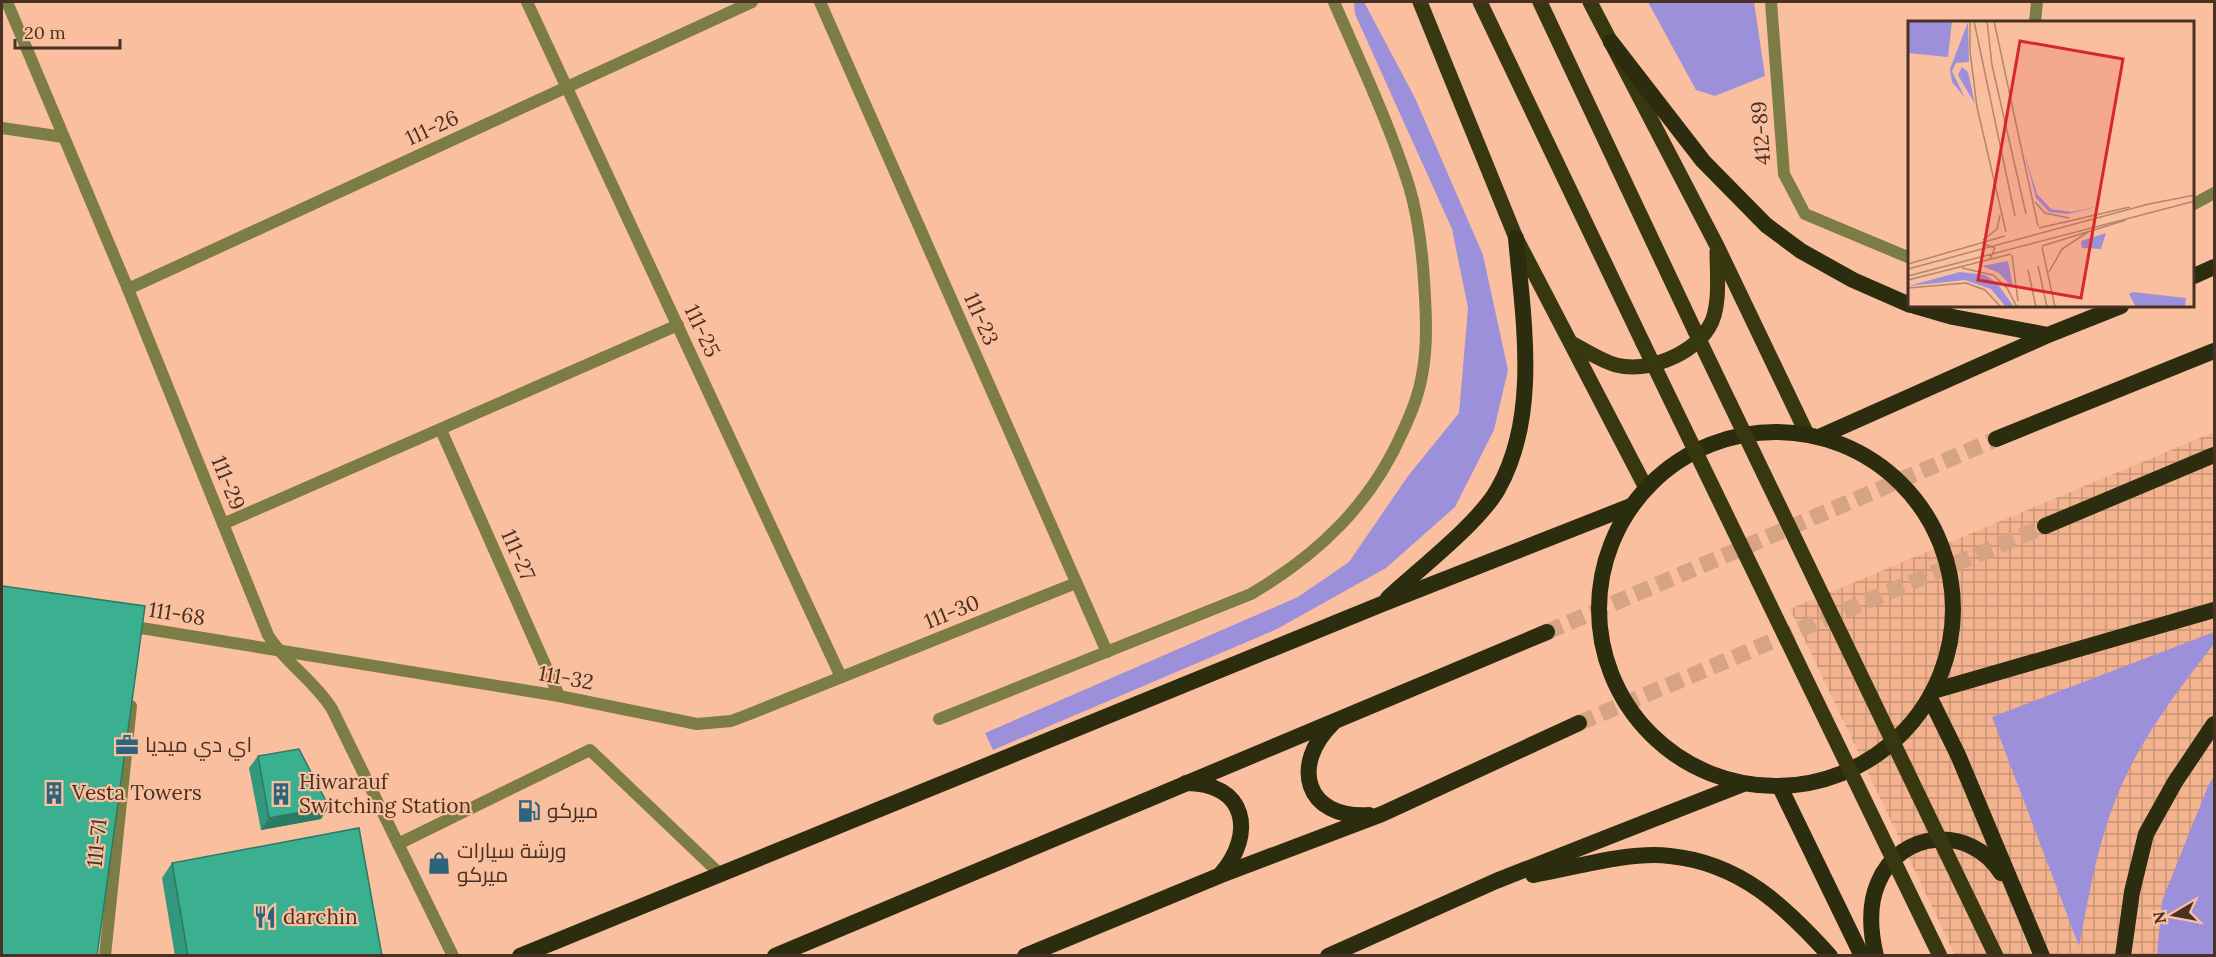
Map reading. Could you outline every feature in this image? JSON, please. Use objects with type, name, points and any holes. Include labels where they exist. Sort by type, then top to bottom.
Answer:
[{"type":"highway","points":[[1611,42],[1703,160],[1766,225],[1801,251],[1853,280],[1908,303]]},
{"type":"highway","points":[[1382,604],[1482,510],[1498,489],[1509,463],[1521,412],[1524,367],[1516,238]]},
{"type":"highway","points":[[2195,275],[2214,267]]},
{"type":"highway","points":[[1922,308],[1953,317],[2048,335]]},
{"type":"highway","points":[[1813,435],[2116,308]]},
{"type":"highway","points":[[1996,439],[2214,351]]},
{"type":"highway","points":[[1766,431],[1813,435],[1844,445],[1889,472],[1924,512],[1937,536],[1946,561],[1953,614],[1950,641],[1931,694],[1916,719],[1898,738],[1857,767],[1809,784],[1780,787],[1743,784],[1714,776],[1687,764],[1663,747],[1642,726],[1624,702],[1611,676],[1603,648],[1599,618],[1599,588],[1605,560],[1616,532],[1631,506],[1646,488],[1682,457],[1726,438],[1766,431]]},
{"type":"highway","points":[[2045,526],[2214,455]]},
{"type":"highway","points":[[520,956],[1382,604],[1631,506]]},
{"type":"highway","points":[[1931,694],[2214,610]]},
{"type":"highway","points":[[775,956],[1547,632]]},
{"type":"highway","points":[[1931,694],[2042,956]]},
{"type":"highway","points":[[1338,719],[1314,746],[1308,765],[1309,783],[1324,804],[1340,813],[1382,814]]},
{"type":"highway","points":[[1025,956],[1221,875],[1382,814],[1579,723]]},
{"type":"highway","points":[[2123,956],[2132,892],[2146,834],[2175,782],[2214,724]]},
{"type":"highway","points":[[1183,783],[1205,784],[1219,789],[1232,799],[1239,814],[1243,829],[1240,845],[1221,875]]},
{"type":"highway","points":[[1328,956],[1497,881],[1743,784]]},
{"type":"highway","points":[[1780,787],[1862,956]]},
{"type":"highway","points":[[1876,956],[1871,918],[1878,881],[1889,864],[1914,846],[1929,840],[1947,838],[1975,847],[1997,867],[2014,894]]},
{"type":"highway","points":[[1497,881],[1636,857],[1669,856],[1689,860],[1726,871],[1778,901],[1830,956]]},
{"type":"main road","points":[[1420,2],[1516,238],[1646,488]]},
{"type":"main road","points":[[1480,2],[1940,956]]},
{"type":"main road","points":[[1540,2],[1695,331],[1996,956]]},
{"type":"main road","points":[[1590,2],[1813,435]]},
{"type":"main road","points":[[1571,343],[1615,365],[1637,368],[1666,360],[1691,345],[1710,327],[1718,292],[1717,246]]},
{"type":"street","name":"111-29","points":[[7,2],[128,289],[268,634],[277,649],[311,680],[332,709],[453,956]]},
{"type":"street","name":"111-25","points":[[527,2],[841,677]]},
{"type":"street","name":"111-26","points":[[128,289],[752,2]]},
{"type":"street","name":"111-23","points":[[820,2],[1107,652]]},
{"type":"street","points":[[939,719],[1251,594],[1287,573],[1319,548],[1348,519],[1373,487],[1394,452],[1410,415],[1422,376],[1426,313],[1422,250],[1410,189],[1334,2]]},
{"type":"street","name":"412-89","points":[[1771,2],[1784,174],[1805,214],[1908,257]]},
{"type":"street","points":[[2035,21],[2037,2]]},
{"type":"street","points":[[2,128],[63,137]]},
{"type":"street","points":[[2195,203],[2214,193]]},
{"type":"street","points":[[223,524],[678,325]]},
{"type":"street","name":"111-27","points":[[441,430],[559,696]]},
{"type":"street","name":"111-30","points":[[841,677],[1076,583]]},
{"type":"street","name":"111-68","points":[[114,623],[136,633],[277,649]]},
{"type":"street","name":"111-32","points":[[277,649],[559,696],[698,724],[731,721],[841,677]]},
{"type":"street","name":"111-71","points":[[105,956],[131,698]]},
{"type":"street","points":[[398,844],[590,750],[720,874]]},
{"type":"shaded area","points":[[1354,2],[1364,2],[1415,98],[1483,255],[1508,370],[1494,430],[1455,507],[1386,568],[1277,629],[993,750],[985,733],[1298,597],[1349,562],[1408,476],[1459,413],[1468,308],[1452,229],[1355,14]]},
{"type":"shaded area","points":[[1648,2],[1754,2],[1765,76],[1715,96],[1696,90]]},
{"type":"shaded area","points":[[2214,432],[2214,955],[1955,955],[1790,609]]},
{"type":"shaded area","points":[[2214,632],[2214,644],[2176,693],[2132,763],[2123,782],[2101,842],[2079,946],[1992,717]]},
{"type":"shaded area","points":[[2214,776],[2214,955],[2157,955],[2162,901]]},
{"type":"building","name":"Vesta Towers","points":[[2,586],[145,606],[97,956],[2,956]]},
{"type":"building","name":"Hiwarauf Switching Station","points":[[299,749],[329,807],[269,818],[258,756]]},
{"type":"building","name":"darchin","points":[[359,828],[382,956],[188,956],[172,863]]},
{"type":"tunnel","points":[[1547,632],[1996,439]]},
{"type":"tunnel","points":[[1579,723],[2045,526]]},
{"type":"place","name":"اي دي ميديا","points":[[127,745]]},
{"type":"place","name":"Vesta Towers","points":[[54,793]]},
{"type":"place","name":"Hiwarauf Switching Station","points":[[281,794]]},
{"type":"place","name":"میرکو","points":[[529,811]]},
{"type":"place","name":"ورشة سیارات میرکو","points":[[439,863]]},
{"type":"place","name":"darchin","points":[[265,917]]}]
